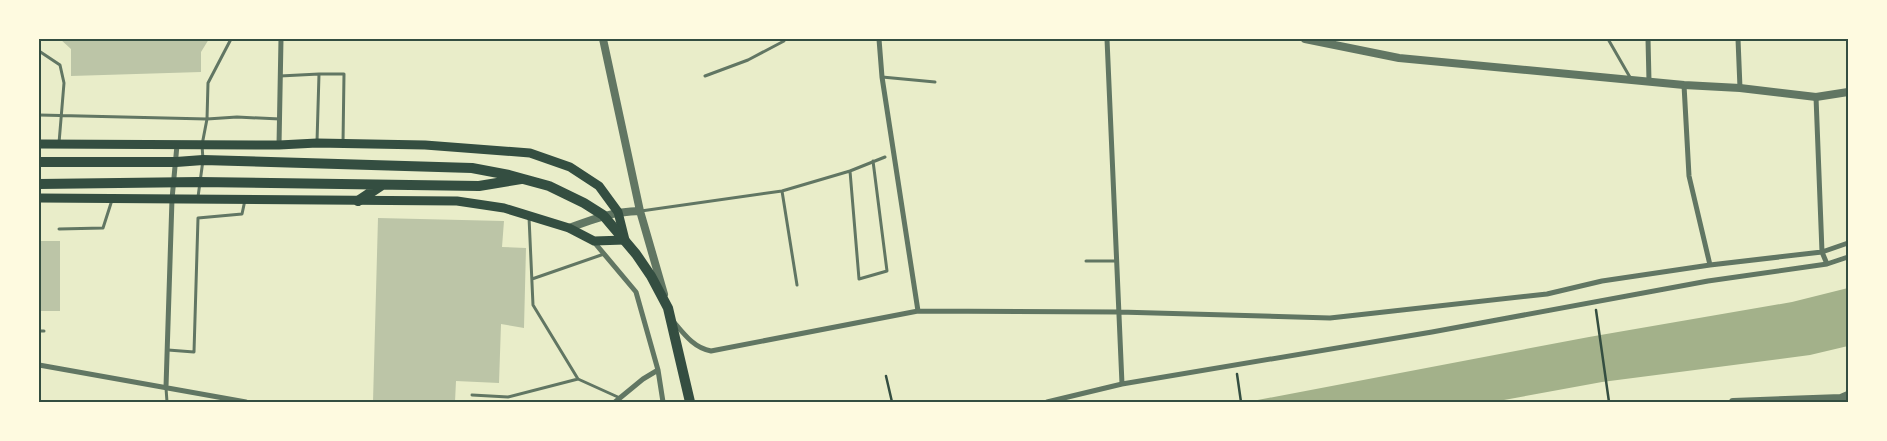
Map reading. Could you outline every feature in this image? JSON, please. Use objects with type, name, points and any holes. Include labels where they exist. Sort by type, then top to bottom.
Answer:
[{"type":"highway","points":[[39,162],[176,162],[203,160],[472,168],[549,186],[584,203],[603,215],[625,240],[651,276],[669,313],[690,402]]},
{"type":"highway","points":[[39,184],[199,182],[479,186],[524,179]]},
{"type":"highway","points":[[358,200],[383,185]]},
{"type":"main road","points":[[39,144],[202,145],[317,142],[425,145],[530,153],[570,166],[599,186],[618,212],[625,240],[594,241],[569,228],[528,215],[504,208],[457,201],[39,198]]},
{"type":"street","points":[[279,144],[281,39]]},
{"type":"street","points":[[603,39],[640,211],[669,313],[690,341],[701,349],[711,351],[918,312],[1119,312],[1330,318],[1548,294],[1602,281],[1710,265],[1822,252],[1848,243]]},
{"type":"street","points":[[879,39],[882,77],[918,312]]},
{"type":"street","points":[[1107,39],[1122,384]]},
{"type":"street","points":[[1305,39],[1399,58],[1684,85],[1740,88],[1816,97],[1848,92]]},
{"type":"street","points":[[1648,39],[1649,81]]},
{"type":"street","points":[[1738,39],[1740,88]]},
{"type":"street","points":[[1684,85],[1688,176],[1710,265]]},
{"type":"street","points":[[1816,97],[1822,252],[1827,264]]},
{"type":"street","points":[[166,387],[172,199],[177,145]]},
{"type":"street","points":[[569,228],[603,215],[640,211]]},
{"type":"street","points":[[594,241],[636,292],[658,370],[662,402]]},
{"type":"street","points":[[1047,402],[1122,384],[1432,332],[1708,280],[1827,264],[1848,257]]},
{"type":"street","points":[[39,365],[246,402]]},
{"type":"street","points":[[615,402],[643,379],[658,370]]},
{"type":"street","points":[[1733,402],[1840,398],[1848,395]]},
{"type":"lane","points":[[197,200],[203,160],[202,145],[208,118],[208,83],[231,39]]},
{"type":"lane","points":[[706,76],[748,60],[784,41],[784,39]]},
{"type":"lane","points":[[1608,39],[1632,79]]},
{"type":"lane","points":[[39,52],[60,65],[64,83],[59,144]]},
{"type":"lane","points":[[317,142],[319,74]]},
{"type":"lane","points":[[280,76],[344,74],[343,143]]},
{"type":"lane","points":[[882,77],[935,82]]},
{"type":"lane","points":[[39,115],[280,119]]},
{"type":"lane","points":[[640,211],[782,191],[850,171],[885,158]]},
{"type":"lane","points":[[850,171],[859,279],[887,271],[873,161]]},
{"type":"lane","points":[[782,191],[797,285]]},
{"type":"lane","points":[[59,229],[103,228],[112,199]]},
{"type":"lane","points":[[168,350],[194,352],[198,218],[242,214],[245,199]]},
{"type":"lane","points":[[528,215],[532,305],[578,379],[620,398]]},
{"type":"lane","points":[[532,279],[604,254]]},
{"type":"lane","points":[[1086,261],[1116,261]]},
{"type":"lane","points":[[39,331],[44,331]]},
{"type":"lane","points":[[472,395],[508,397],[578,379]]},
{"type":"lane","points":[[166,387],[167,402]]},
{"type":"path","points":[[1596,310],[1609,402]]},
{"type":"path","points":[[1236,365],[1240,401]]},
{"type":"path","points":[[886,376],[892,402]]},
{"type":"shaded area","points":[[1848,288],[1848,346],[1810,355],[1602,382],[1493,402],[1247,402],[1589,337],[1792,302]]},
{"type":"building","points":[[60,39],[209,39],[201,52],[201,72],[71,76],[71,49]]},
{"type":"building","points":[[378,218],[504,221],[502,247],[526,248],[524,328],[501,324],[499,383],[456,381],[455,402],[373,402]]},
{"type":"building","points":[[39,241],[60,241],[60,311],[39,311]]}]
